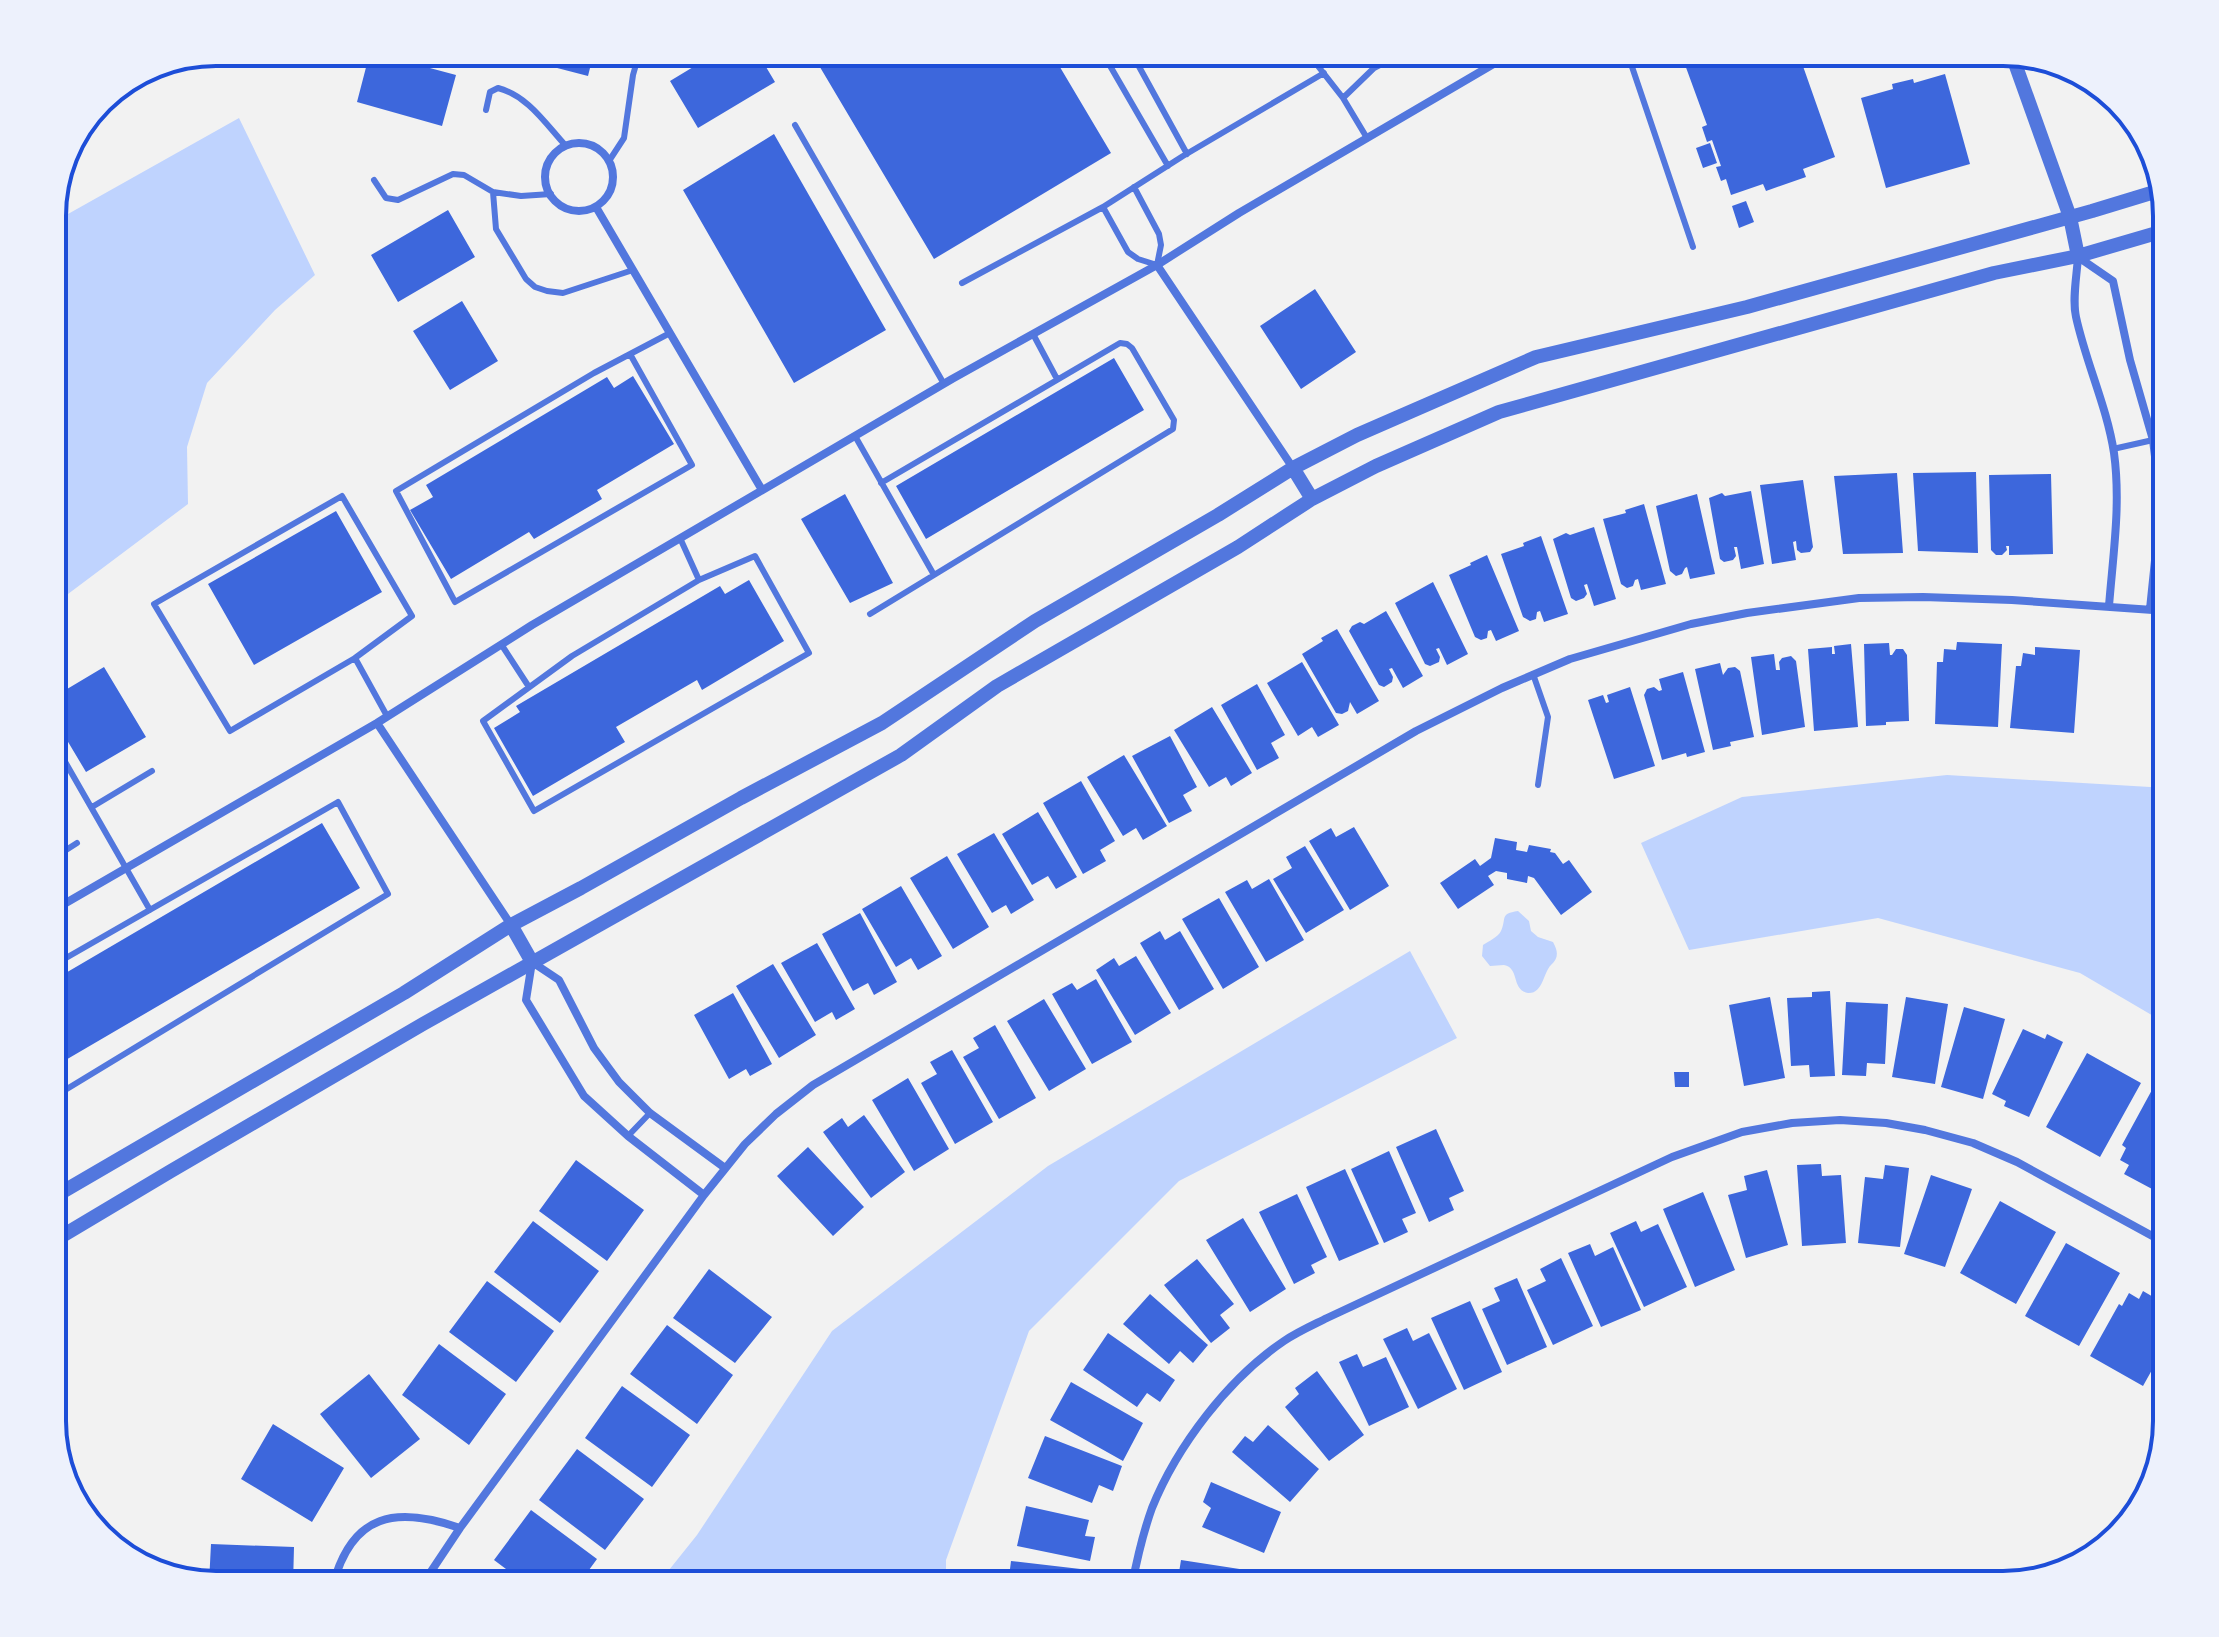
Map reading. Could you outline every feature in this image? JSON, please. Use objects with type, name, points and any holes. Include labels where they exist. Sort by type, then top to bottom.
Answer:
[{"type":"street","points":[[66,903],[377,723],[501,644],[680,538],[944,384],[1157,265],[1239,213],[1490,66]]},
{"type":"street","points":[[2016,67],[2070,217],[2078,256],[2075,314],[2113,449],[2117,480],[2109,606]]},
{"type":"street","points":[[588,144],[602,151],[609,161],[614,176],[611,189],[596,207],[575,211],[563,208],[547,188],[546,173],[551,158],[566,146],[588,144]]},
{"type":"street","points":[[66,1190],[404,993],[511,925],[882,723],[1035,621],[1293,468],[1357,435],[1536,357],[1747,307],[2151,193]]},
{"type":"street","points":[[596,207],[762,490]]},
{"type":"street","points":[[66,1234],[532,962],[901,755],[997,686],[1238,547],[1312,499],[1376,466],[1499,412],[1994,273],[2078,256],[2153,234]]},
{"type":"street","points":[[2078,256],[2113,281],[2130,360],[2153,440]]},
{"type":"street","points":[[1157,265],[1312,499]]},
{"type":"street","points":[[2150,609],[2153,580]]},
{"type":"street","points":[[431,1571],[704,1195],[745,1144],[776,1114],[813,1085],[1416,731],[1455,710],[1570,659],[1691,624],[1804,604],[1859,598],[1923,597],[2153,609]]},
{"type":"street","points":[[377,723],[511,925],[532,962],[559,980],[594,1048],[619,1082],[650,1113],[725,1168]]},
{"type":"street","points":[[532,962],[526,1000],[584,1096],[628,1136],[704,1195]]},
{"type":"street","points":[[1134,1571],[1153,1507],[1173,1466],[1196,1430],[1224,1393],[1284,1340],[1672,1157],[1742,1132],[1792,1123],[1840,1120],[1925,1130],[1973,1143],[2017,1162],[2153,1236]]},
{"type":"street","points":[[337,1571],[346,1549],[358,1535],[379,1521],[419,1516],[460,1528]]},
{"type":"lane","points":[[609,161],[624,138],[636,66]]},
{"type":"lane","points":[[1110,66],[1168,166]]},
{"type":"lane","points":[[1139,66],[1187,154]]},
{"type":"lane","points":[[1318,66],[1343,98],[1367,138]]},
{"type":"lane","points":[[1343,98],[1378,66]]},
{"type":"lane","points":[[1632,66],[1693,247]]},
{"type":"lane","points":[[962,283],[1103,207],[1324,73]]},
{"type":"lane","points":[[486,110],[490,92],[498,88],[512,92],[524,100],[566,146]]},
{"type":"lane","points":[[795,125],[944,384]]},
{"type":"lane","points":[[374,180],[386,198],[398,200],[453,174],[464,175],[493,192],[521,196],[551,194]]},
{"type":"lane","points":[[1103,207],[1128,252],[1157,265],[1161,245],[1159,234],[1134,187]]},
{"type":"lane","points":[[493,192],[496,229],[520,270],[535,287],[563,293],[633,270]]},
{"type":"lane","points":[[630,354],[692,465],[455,602],[396,491],[594,373],[630,354],[670,333]]},
{"type":"lane","points":[[1033,334],[1057,379]]},
{"type":"lane","points":[[870,614],[1173,429],[1174,420],[1132,348],[1120,343],[881,483]]},
{"type":"lane","points":[[855,436],[934,575]]},
{"type":"lane","points":[[2113,449],[2153,440]]},
{"type":"lane","points":[[342,496],[412,616],[355,658],[230,731],[154,604],[342,496]]},
{"type":"lane","points":[[680,538],[699,580]]},
{"type":"lane","points":[[755,556],[809,653],[534,811],[483,721],[572,656],[699,580],[755,556]]},
{"type":"lane","points":[[501,644],[529,687]]},
{"type":"lane","points":[[355,658],[387,716]]},
{"type":"lane","points":[[1533,674],[1548,717],[1538,785]]},
{"type":"lane","points":[[66,763],[150,910]]},
{"type":"lane","points":[[92,807],[152,771]]},
{"type":"lane","points":[[66,958],[338,802],[388,894],[66,1090]]},
{"type":"lane","points":[[66,850],[77,843]]},
{"type":"lane","points":[[628,1136],[650,1113]]},
{"type":"water","points":[[239,118],[315,275],[275,310],[207,383],[187,447],[188,504],[66,596],[66,215]]},
{"type":"water","points":[[1947,775],[2153,787],[2153,1016],[2080,973],[1878,918],[1689,950],[1641,843],[1742,797]]},
{"type":"water","points":[[1518,911],[1529,921],[1531,931],[1553,942],[1557,951],[1540,987],[1528,993],[1519,988],[1509,967],[1490,966],[1482,956],[1483,945],[1500,933],[1506,915]]},
{"type":"water","points":[[1410,951],[1457,1038],[1179,1181],[1029,1331],[946,1560],[946,1571],[668,1571],[697,1535],[832,1331],[1048,1166]]},
{"type":"building","points":[[366,66],[422,66],[456,75],[442,126],[357,102]]},
{"type":"building","points":[[549,66],[590,66],[588,76]]},
{"type":"building","points":[[695,66],[765,66],[775,82],[698,128],[670,81]]},
{"type":"building","points":[[819,66],[1059,66],[1111,153],[934,259]]},
{"type":"building","points":[[1685,66],[1803,66],[1835,157],[1803,169],[1806,177],[1766,191],[1763,184],[1731,195],[1726,179],[1721,181],[1716,167],[1721,166],[1712,140],[1707,142],[1702,127],[1707,125]]},
{"type":"building","points":[[1945,74],[1970,164],[1886,188],[1861,98],[1893,89],[1892,84],[1913,79],[1914,83]]},
{"type":"building","points":[[774,134],[886,330],[794,383],[683,190]]},
{"type":"building","points":[[1710,143],[1717,163],[1703,168],[1696,148]]},
{"type":"building","points":[[1746,201],[1754,222],[1739,228],[1732,206]]},
{"type":"building","points":[[448,210],[475,257],[398,302],[371,255]]},
{"type":"building","points":[[1315,289],[1356,352],[1301,389],[1260,326]]},
{"type":"building","points":[[462,301],[498,361],[450,390],[413,331]]},
{"type":"building","points":[[1114,358],[1144,410],[926,539],[896,486]]},
{"type":"building","points":[[633,376],[674,444],[597,490],[602,499],[534,539],[529,532],[451,579],[410,510],[433,497],[426,485],[607,377],[614,388]]},
{"type":"building","points":[[1976,472],[1978,553],[1918,551],[1913,473]]},
{"type":"building","points":[[1897,473],[1903,553],[1843,554],[1834,476]]},
{"type":"building","points":[[2051,474],[2053,554],[2009,555],[2009,546],[2006,546],[2007,550],[2002,555],[1996,555],[1991,550],[1989,475]]},
{"type":"building","points":[[1803,480],[1813,547],[1810,552],[1801,553],[1797,550],[1796,541],[1793,542],[1796,560],[1772,564],[1760,485]]},
{"type":"building","points":[[1751,491],[1764,564],[1741,569],[1737,547],[1734,547],[1736,556],[1733,560],[1724,562],[1720,559],[1709,498],[1722,493],[1725,496]]},
{"type":"building","points":[[845,494],[893,583],[850,603],[801,519]]},
{"type":"building","points":[[1697,494],[1715,574],[1690,579],[1687,567],[1676,576],[1670,571],[1656,506]]},
{"type":"building","points":[[1644,504],[1666,584],[1641,590],[1638,579],[1627,588],[1621,584],[1603,519]]},
{"type":"building","points":[[336,511],[382,592],[254,665],[208,584]]},
{"type":"building","points":[[1594,527],[1616,599],[1594,606],[1587,584],[1584,585],[1587,594],[1584,598],[1576,601],[1571,598],[1553,539]]},
{"type":"building","points":[[1541,536],[1568,614],[1544,622],[1540,611],[1536,619],[1530,621],[1523,617],[1501,554]]},
{"type":"building","points":[[1487,555],[1519,631],[1496,641],[1491,630],[1487,638],[1481,640],[1475,637],[1449,575]]},
{"type":"building","points":[[749,580],[784,641],[702,690],[697,680],[616,727],[625,742],[533,796],[494,728],[520,712],[516,706],[720,586],[725,594]]},
{"type":"building","points":[[1433,582],[1468,654],[1447,665],[1439,648],[1436,649],[1439,662],[1430,666],[1425,664],[1395,603]]},
{"type":"building","points":[[1386,611],[1423,676],[1403,688],[1392,668],[1389,669],[1392,682],[1384,687],[1379,685],[1349,631],[1352,626],[1360,622],[1364,624]]},
{"type":"building","points":[[1337,629],[1379,701],[1357,714],[1350,702],[1348,711],[1336,713],[1302,654]]},
{"type":"building","points":[[1957,642],[2002,644],[1998,727],[1935,724],[1937,662],[1943,662],[1944,649],[1956,650]]},
{"type":"building","points":[[1889,643],[1890,655],[1896,649],[1903,649],[1907,655],[1909,721],[1866,726],[1864,644]]},
{"type":"building","points":[[1851,644],[1858,727],[1814,731],[1808,649],[1832,647],[1832,654],[1835,654],[1834,646]]},
{"type":"building","points":[[2035,647],[2080,650],[2074,733],[2010,728],[2016,666],[2021,666],[2023,653],[2035,655]]},
{"type":"building","points":[[1774,654],[1776,670],[1780,670],[1782,658],[1791,656],[1796,661],[1805,727],[1762,735],[1751,657]]},
{"type":"building","points":[[1302,662],[1339,725],[1318,737],[1312,727],[1298,736],[1267,683]]},
{"type":"building","points":[[1720,663],[1723,675],[1728,668],[1735,667],[1740,671],[1754,737],[1730,742],[1731,746],[1713,750],[1695,669]]},
{"type":"building","points":[[104,667],[146,737],[86,772],[66,738],[66,690]]},
{"type":"building","points":[[1683,672],[1705,752],[1687,757],[1686,753],[1662,760],[1644,695],[1647,689],[1654,687],[1662,690],[1659,679]]},
{"type":"building","points":[[1257,684],[1285,735],[1271,743],[1279,758],[1257,770],[1221,705]]},
{"type":"building","points":[[1630,687],[1655,766],[1614,779],[1588,700],[1603,695],[1606,703],[1609,702],[1607,695]]},
{"type":"building","points":[[1212,707],[1252,773],[1231,786],[1226,777],[1209,787],[1174,730]]},
{"type":"building","points":[[1170,736],[1197,787],[1183,795],[1192,811],[1169,823],[1132,756]]},
{"type":"building","points":[[1124,755],[1167,826],[1143,840],[1136,828],[1123,836],[1087,777]]},
{"type":"building","points":[[1081,781],[1115,841],[1100,850],[1106,861],[1083,874],[1043,803]]},
{"type":"building","points":[[1038,812],[1077,877],[1056,889],[1048,876],[1032,885],[1002,834]]},
{"type":"building","points":[[322,823],[360,888],[66,1060],[66,973]]},
{"type":"building","points":[[1354,827],[1389,886],[1350,910],[1309,841],[1331,828],[1336,837]]},
{"type":"building","points":[[994,833],[1034,900],[1011,914],[1006,905],[992,913],[957,854]]},
{"type":"building","points":[[1495,838],[1517,842],[1516,850],[1527,852],[1529,845],[1551,849],[1550,852],[1555,853],[1563,864],[1569,860],[1592,892],[1561,915],[1534,878],[1528,876],[1527,883],[1507,879],[1507,873],[1496,871],[1488,876],[1494,885],[1458,909],[1440,883],[1475,859],[1480,866],[1491,858]]},
{"type":"building","points":[[1305,846],[1344,910],[1306,933],[1273,879],[1292,868],[1286,857]]},
{"type":"building","points":[[947,856],[989,927],[953,949],[910,878]]},
{"type":"building","points":[[1269,879],[1304,940],[1266,962],[1225,892],[1247,880],[1252,889]]},
{"type":"building","points":[[901,886],[942,956],[918,970],[911,958],[896,967],[862,909]]},
{"type":"building","points":[[1219,898],[1259,967],[1223,989],[1182,919]]},
{"type":"building","points":[[860,913],[897,982],[874,995],[868,983],[853,991],[822,934]]},
{"type":"building","points":[[1160,931],[1165,940],[1180,931],[1214,989],[1179,1010],[1140,943]]},
{"type":"building","points":[[817,943],[855,1009],[836,1020],[832,1012],[815,1022],[781,963]]},
{"type":"building","points":[[1136,956],[1171,1013],[1135,1035],[1096,970],[1114,958],[1119,966]]},
{"type":"building","points":[[773,964],[816,1035],[779,1058],[736,986]]},
{"type":"building","points":[[1096,979],[1132,1042],[1092,1064],[1052,994],[1072,983],[1077,990]]},
{"type":"building","points":[[1830,991],[1835,1076],[1810,1077],[1809,1065],[1791,1066],[1787,998],[1812,997],[1812,992]]},
{"type":"building","points":[[733,993],[772,1064],[750,1076],[746,1069],[729,1079],[694,1015]]},
{"type":"building","points":[[1770,997],[1785,1078],[1744,1086],[1729,1005]]},
{"type":"building","points":[[1906,997],[1948,1004],[1935,1084],[1892,1077]]},
{"type":"building","points":[[1044,999],[1086,1069],[1049,1091],[1007,1021]]},
{"type":"building","points":[[1846,1002],[1888,1004],[1885,1064],[1867,1063],[1866,1076],[1842,1075]]},
{"type":"building","points":[[1964,1007],[2005,1019],[1983,1099],[1941,1087]]},
{"type":"building","points":[[995,1025],[1036,1098],[999,1119],[963,1057],[979,1048],[973,1038]]},
{"type":"building","points":[[2023,1029],[2045,1039],[2047,1034],[2063,1042],[2029,1117],[2004,1106],[2006,1101],[1992,1094]]},
{"type":"building","points":[[952,1050],[993,1122],[955,1144],[921,1083],[937,1074],[930,1062]]},
{"type":"building","points":[[2087,1053],[2141,1083],[2100,1157],[2046,1127]]},
{"type":"building","points":[[1674,1072],[1689,1072],[1689,1087],[1675,1087]]},
{"type":"building","points":[[908,1078],[949,1149],[914,1171],[872,1100]]},
{"type":"building","points":[[2153,1088],[2153,1190],[2124,1174],[2129,1165],[2120,1160],[2126,1148],[2122,1145]]},
{"type":"building","points":[[864,1115],[905,1172],[871,1198],[823,1132],[842,1118],[848,1127]]},
{"type":"building","points":[[1436,1129],[1464,1191],[1449,1198],[1454,1210],[1429,1222],[1396,1147]]},
{"type":"building","points":[[808,1147],[864,1207],[833,1236],[777,1176]]},
{"type":"building","points":[[1389,1151],[1416,1213],[1402,1219],[1408,1232],[1384,1243],[1351,1169]]},
{"type":"building","points":[[576,1160],[644,1210],[607,1261],[539,1211]]},
{"type":"building","points":[[1821,1164],[1822,1176],[1841,1175],[1846,1243],[1802,1246],[1797,1165]]},
{"type":"building","points":[[1885,1165],[1909,1168],[1900,1247],[1858,1243],[1865,1177],[1883,1179]]},
{"type":"building","points":[[1345,1169],[1379,1244],[1339,1261],[1306,1187]]},
{"type":"building","points":[[1767,1170],[1788,1245],[1746,1258],[1728,1195],[1747,1190],[1744,1176]]},
{"type":"building","points":[[1931,1175],[1972,1189],[1945,1267],[1904,1254]]},
{"type":"building","points":[[1703,1192],[1735,1270],[1695,1287],[1663,1209]]},
{"type":"building","points":[[1297,1194],[1327,1257],[1311,1265],[1315,1273],[1294,1284],[1259,1212]]},
{"type":"building","points":[[2000,1201],[2056,1232],[2016,1304],[1960,1273]]},
{"type":"building","points":[[1243,1218],[1286,1289],[1250,1312],[1206,1240]]},
{"type":"building","points":[[533,1221],[599,1271],[560,1323],[494,1272]]},
{"type":"building","points":[[1636,1221],[1641,1232],[1658,1224],[1687,1287],[1644,1307],[1610,1233]]},
{"type":"building","points":[[2066,1243],[2120,1273],[2079,1346],[2025,1316]]},
{"type":"building","points":[[1590,1244],[1595,1256],[1613,1247],[1641,1310],[1601,1327],[1568,1253]]},
{"type":"building","points":[[1561,1258],[1593,1326],[1553,1345],[1527,1290],[1546,1281],[1540,1269]]},
{"type":"building","points":[[1197,1259],[1234,1304],[1220,1315],[1230,1328],[1211,1343],[1164,1285]]},
{"type":"building","points":[[709,1269],[772,1317],[735,1363],[673,1318]]},
{"type":"building","points":[[1517,1278],[1547,1347],[1507,1365],[1482,1309],[1500,1301],[1494,1288]]},
{"type":"building","points":[[487,1281],[554,1331],[516,1382],[449,1332]]},
{"type":"building","points":[[2143,1291],[2153,1297],[2153,1368],[2143,1386],[2090,1356],[2119,1304],[2122,1306],[2129,1293],[2139,1299]]},
{"type":"building","points":[[1150,1294],[1208,1345],[1193,1363],[1180,1351],[1169,1364],[1123,1324]]},
{"type":"building","points":[[1470,1301],[1502,1372],[1464,1390],[1431,1318]]},
{"type":"building","points":[[667,1325],[733,1375],[697,1424],[630,1374]]},
{"type":"building","points":[[1407,1328],[1413,1341],[1429,1333],[1457,1389],[1418,1409],[1383,1339]]},
{"type":"building","points":[[1108,1333],[1175,1380],[1160,1402],[1147,1393],[1137,1407],[1083,1370]]},
{"type":"building","points":[[439,1344],[506,1394],[469,1445],[402,1395]]},
{"type":"building","points":[[1357,1354],[1363,1367],[1386,1357],[1409,1407],[1369,1426],[1339,1362]]},
{"type":"building","points":[[1317,1371],[1364,1435],[1329,1461],[1285,1407],[1299,1394],[1295,1388]]},
{"type":"building","points":[[369,1374],[420,1439],[371,1478],[320,1414]]},
{"type":"building","points":[[1071,1382],[1143,1423],[1123,1461],[1050,1420]]},
{"type":"building","points":[[622,1386],[690,1435],[652,1487],[585,1438]]},
{"type":"building","points":[[273,1424],[344,1468],[312,1522],[241,1479]]},
{"type":"building","points":[[1268,1425],[1319,1469],[1290,1502],[1232,1452],[1245,1436],[1253,1442]]},
{"type":"building","points":[[1045,1436],[1122,1466],[1113,1491],[1099,1485],[1092,1503],[1028,1478]]},
{"type":"building","points":[[577,1449],[644,1499],[605,1550],[539,1500]]},
{"type":"building","points":[[1211,1482],[1281,1512],[1264,1553],[1202,1527],[1211,1508],[1203,1502]]},
{"type":"building","points":[[1026,1506],[1089,1520],[1085,1536],[1095,1537],[1090,1561],[1017,1546]]},
{"type":"building","points":[[531,1510],[597,1559],[588,1571],[509,1571],[494,1560]]},
{"type":"building","points":[[211,1544],[294,1547],[293,1571],[210,1571]]},
{"type":"building","points":[[1181,1560],[1252,1571],[1179,1571]]},
{"type":"building","points":[[1011,1561],[1089,1570],[1089,1571],[1010,1571]]}]
